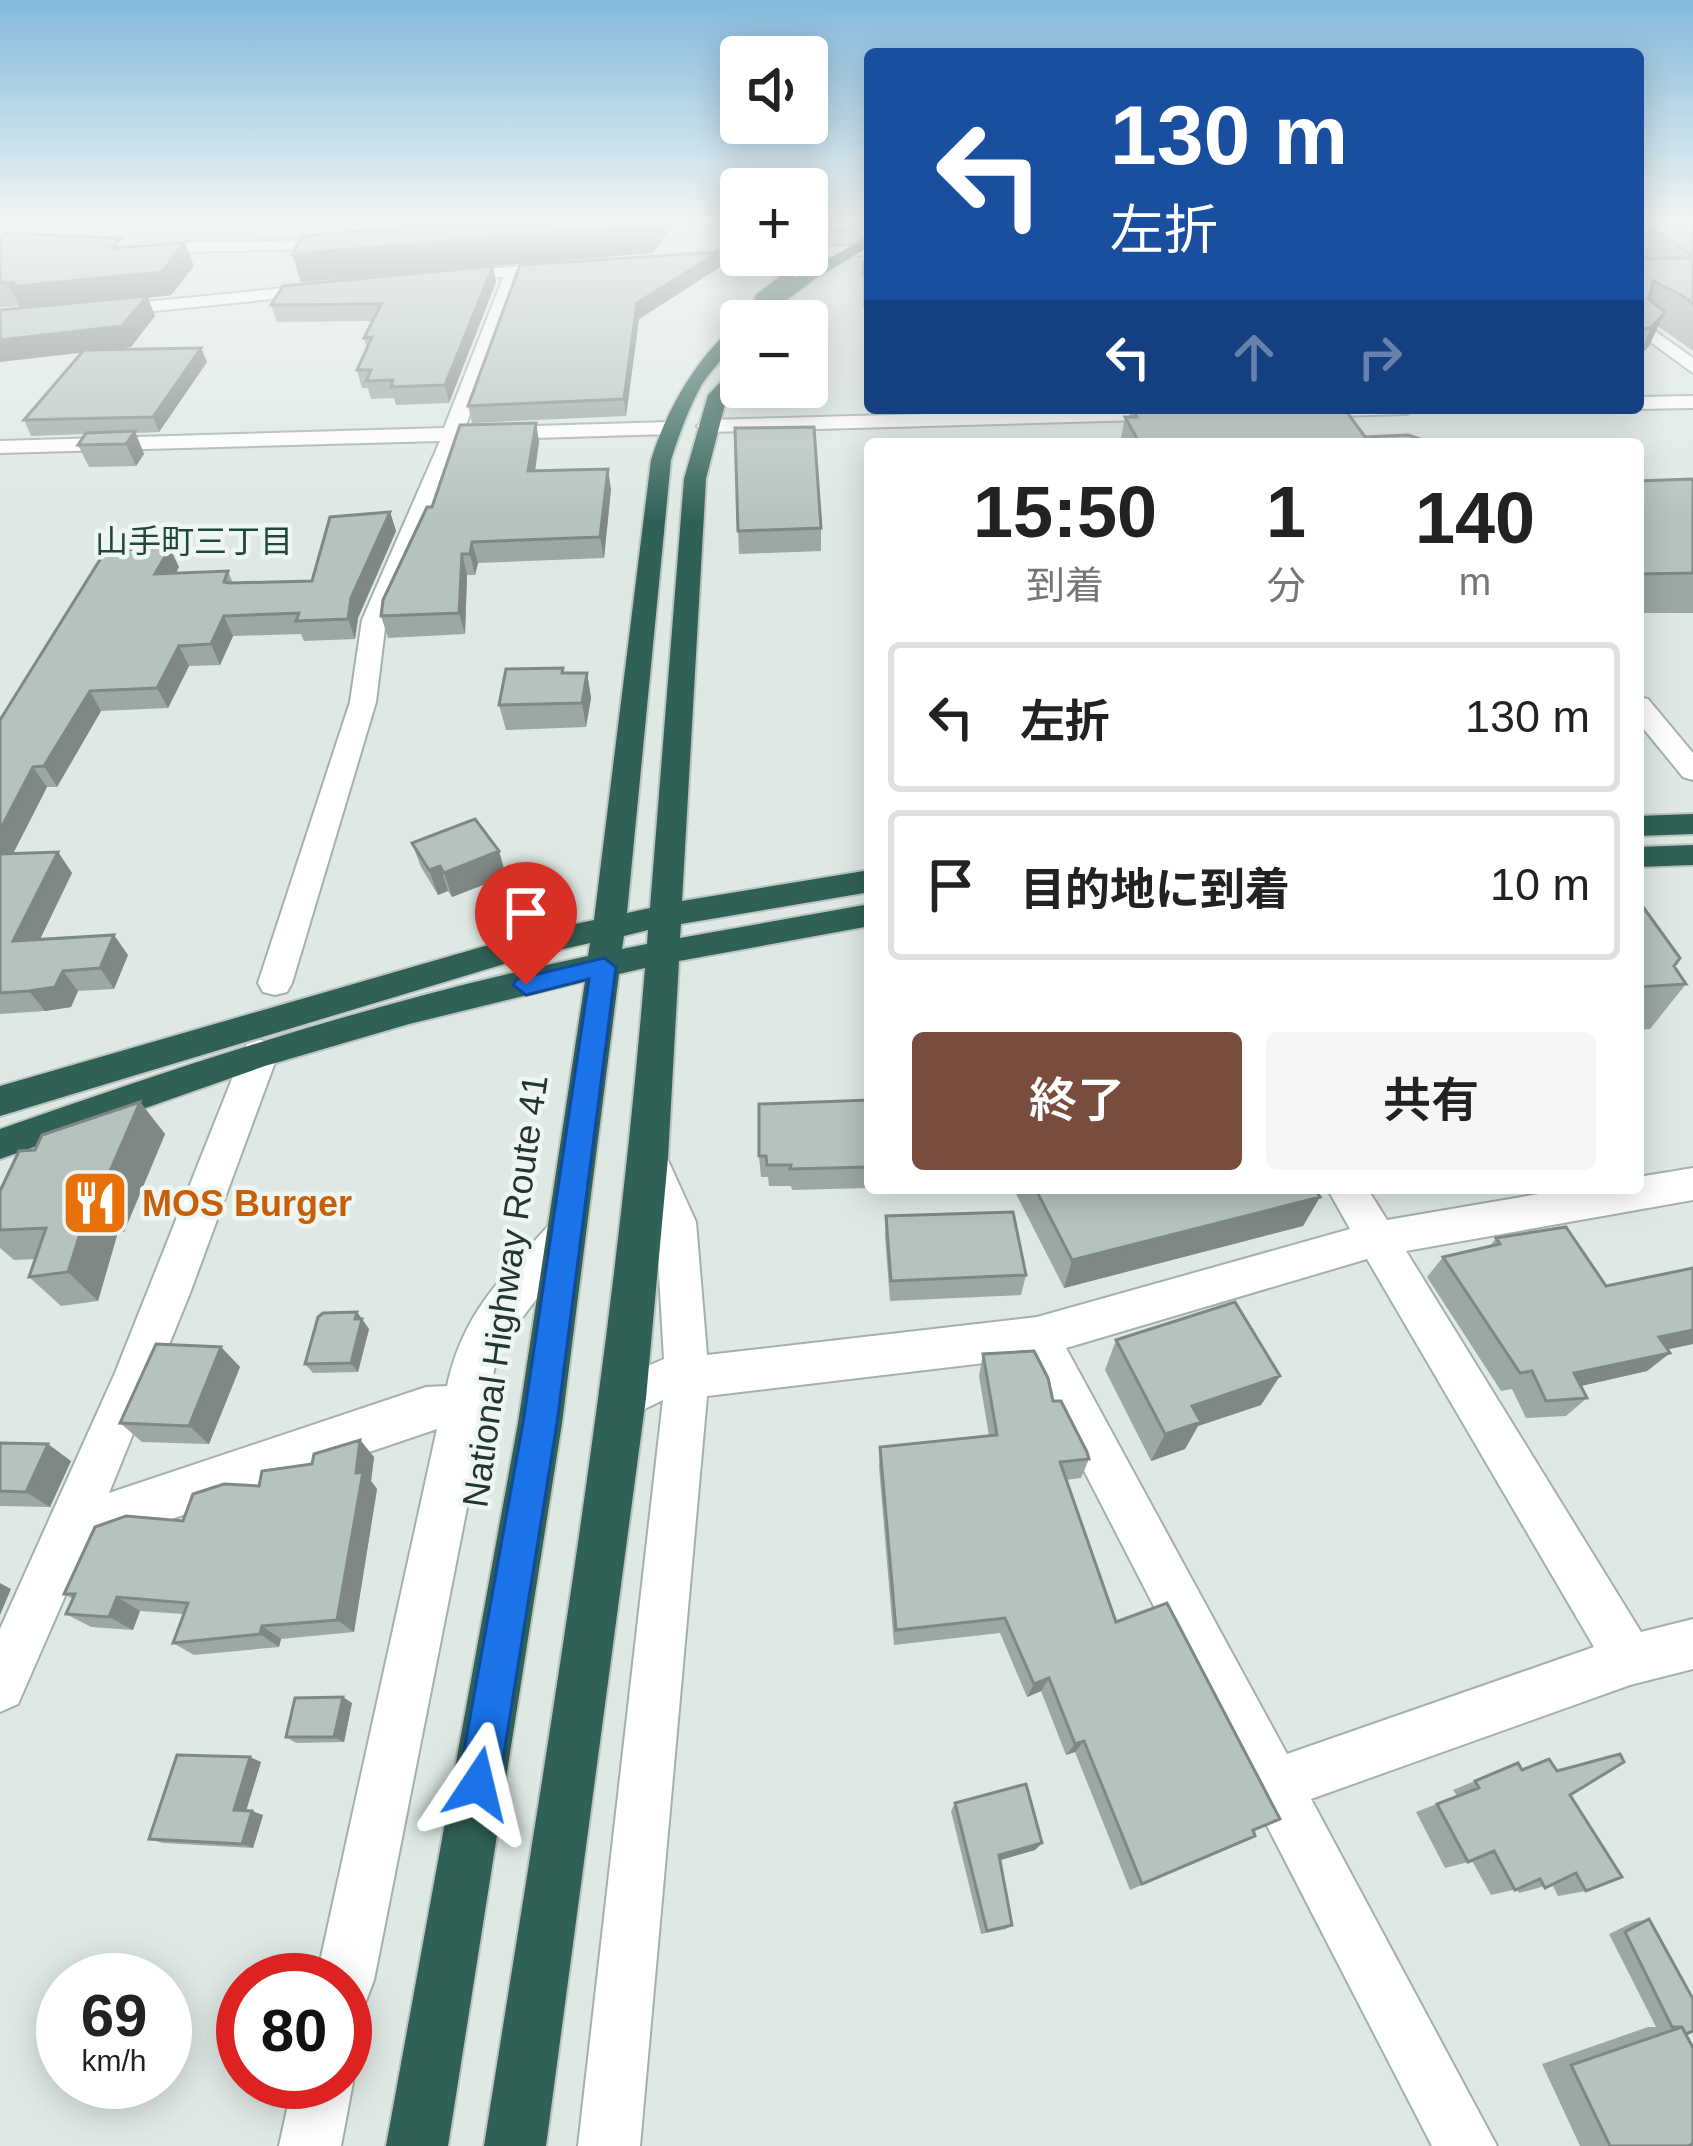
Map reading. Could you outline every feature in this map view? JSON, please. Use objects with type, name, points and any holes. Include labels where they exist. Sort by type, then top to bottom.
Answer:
[{"type":"highway","name":"National Highway Route 41","points":[[417,2146],[540,1423],[562,1238],[609,928],[651,527],[706,364],[720,350]]},
{"type":"highway","name":"National Highway Route 41","points":[[515,2146],[624,1398],[649,1158],[695,479],[688,427],[720,392]]},
{"type":"highway","points":[[1644,826],[1693,824]]},
{"type":"highway","points":[[1644,857],[1693,855]]},
{"type":"highway","points":[[0,1144],[260,1054],[604,967],[664,934],[864,883]]},
{"type":"highway","points":[[0,1101],[523,947],[609,928],[664,934],[864,916]]},
{"type":"street","points":[[274,983],[363,702],[374,620],[421,518],[495,321]]},
{"type":"street","points":[[1644,329],[1693,367]]},
{"type":"street","points":[[1644,404],[1693,402]]},
{"type":"street","points":[[0,447],[998,414]]},
{"type":"street","points":[[1644,712],[1693,771]]},
{"type":"street","points":[[0,1686],[72,1529],[260,1054]]},
{"type":"street","points":[[609,2146],[687,1378],[676,1222],[649,1158]]},
{"type":"street","points":[[1644,1193],[1693,1184]]},
{"type":"street","points":[[1350,1194],[1630,1660]]},
{"type":"street","points":[[624,1398],[658,1380],[1036,1337],[1377,1239],[1636,1194]]},
{"type":"street","points":[[350,1953],[477,1346],[492,1318],[562,1238]]},
{"type":"street","points":[[1036,1337],[1466,2146]]},
{"type":"street","points":[[72,1529],[426,1408],[465,1406]]},
{"type":"street","points":[[1277,1784],[1630,1660],[1693,1644]]},
{"type":"street","points":[[310,2146],[318,2109]]},
{"type":"building","points":[[0,321],[126,321],[122,326],[0,340]]},
{"type":"building","points":[[372,321],[471,321],[445,385],[391,387],[393,380],[366,381],[371,370],[357,370],[372,337],[364,338]]},
{"type":"building","points":[[499,321],[635,321],[624,399],[468,406]]},
{"type":"building","points":[[201,348],[153,417],[24,420],[84,350]]},
{"type":"building","points":[[1348,414],[1365,437],[1417,438],[1137,438],[1125,417]]},
{"type":"building","points":[[536,423],[528,471],[608,469],[600,537],[472,542],[470,554],[462,554],[459,613],[381,616],[383,600],[427,507],[432,507],[460,425]]},
{"type":"building","points":[[814,427],[821,528],[738,531],[735,428]]},
{"type":"building","points":[[135,431],[126,444],[78,445],[86,433]]},
{"type":"building","points":[[1693,479],[1693,573],[1644,574],[1644,481]]},
{"type":"building","points":[[390,512],[351,598],[348,619],[296,621],[299,613],[224,616],[211,644],[179,646],[157,688],[90,691],[44,766],[33,767],[0,830],[0,720],[106,550],[170,548],[155,574],[228,571],[224,582],[312,581],[330,517]]},
{"type":"building","points":[[563,668],[562,673],[587,673],[582,703],[499,705],[506,669]]},
{"type":"building","points":[[475,819],[499,851],[444,873],[440,866],[429,870],[412,843]]},
{"type":"building","points":[[58,852],[13,941],[114,935],[100,968],[63,971],[55,987],[0,993],[0,854]]},
{"type":"building","points":[[1644,908],[1680,958],[1674,966],[1686,984],[1644,987]]},
{"type":"building","points":[[864,1100],[864,1167],[767,1165],[766,1156],[759,1156],[759,1104]]},
{"type":"building","points":[[140,1102],[97,1201],[90,1202],[68,1272],[29,1277],[46,1228],[0,1230],[0,1191],[19,1151],[35,1150],[42,1135]]},
{"type":"building","points":[[1038,1194],[1320,1197],[1072,1260]]},
{"type":"building","points":[[1013,1212],[1026,1275],[891,1281],[886,1216]]},
{"type":"building","points":[[1566,1227],[1606,1286],[1693,1268],[1693,1330],[1659,1337],[1670,1353],[1574,1373],[1587,1398],[1546,1401],[1532,1371],[1520,1373],[1443,1257],[1500,1244],[1496,1238]]},
{"type":"building","points":[[1235,1302],[1280,1376],[1192,1406],[1201,1422],[1165,1434],[1116,1340]]},
{"type":"building","points":[[357,1312],[355,1319],[362,1319],[351,1363],[305,1364],[318,1317]]},
{"type":"building","points":[[156,1344],[221,1347],[189,1426],[120,1423]]},
{"type":"building","points":[[1034,1351],[1053,1401],[1061,1401],[1087,1452],[1089,1459],[1060,1462],[1116,1622],[1167,1603],[1280,1819],[1253,1830],[1255,1836],[1142,1884],[1084,1741],[1075,1744],[1049,1678],[1034,1684],[1005,1618],[896,1630],[880,1447],[997,1435],[983,1354]]},
{"type":"building","points":[[360,1440],[356,1473],[363,1472],[337,1620],[262,1626],[260,1634],[173,1643],[188,1603],[117,1597],[109,1617],[66,1614],[75,1594],[64,1594],[95,1527],[126,1516],[183,1521],[193,1494],[224,1484],[259,1486],[262,1471],[312,1464],[314,1454]]},
{"type":"building","points":[[0,1443],[48,1444],[26,1492],[0,1491]]},
{"type":"building","points":[[343,1697],[334,1737],[286,1737],[295,1698]]},
{"type":"building","points":[[1620,1754],[1624,1762],[1570,1795],[1622,1877],[1586,1891],[1576,1873],[1545,1888],[1540,1879],[1515,1890],[1494,1851],[1468,1862],[1437,1804],[1479,1788],[1475,1781],[1518,1763],[1522,1770],[1549,1759],[1557,1771]]},
{"type":"building","points":[[177,1755],[250,1757],[234,1810],[252,1811],[242,1844],[149,1839]]},
{"type":"building","points":[[1026,1784],[1042,1843],[999,1855],[1012,1925],[987,1931],[955,1803]]},
{"type":"building","points":[[1649,1919],[1693,1999],[1693,2031],[1686,2034],[1682,2027],[1672,2027],[1625,1932]]},
{"type":"building","points":[[1682,2027],[1693,2048],[1693,2144],[1610,2146],[1571,2065]]},
{"type":"place","name":"MOS Burger","points":[[95,1203]]},
{"type":"district","name":"山手町三丁目","points":[[194,541]]},
{"type":"route","points":[[478,1784],[540,1423],[562,1238],[604,967],[526,985]]}]
